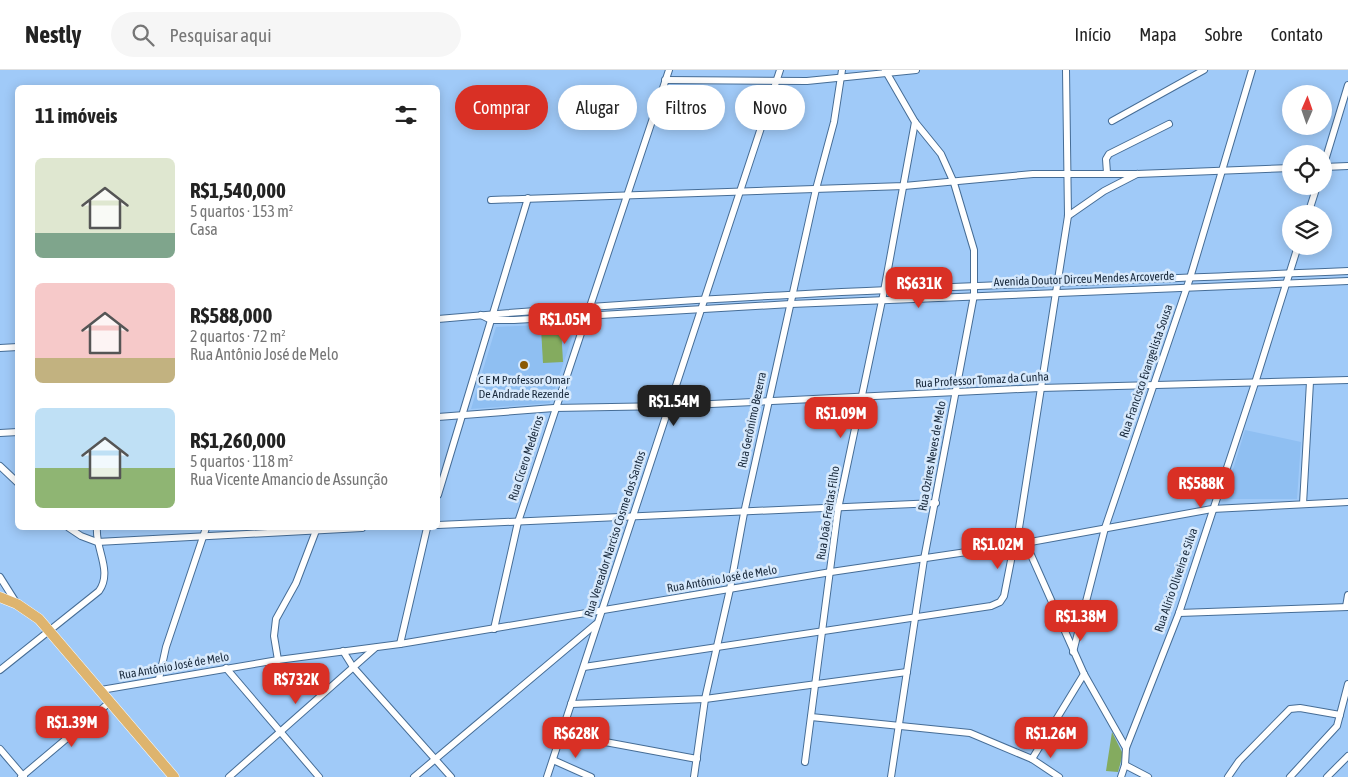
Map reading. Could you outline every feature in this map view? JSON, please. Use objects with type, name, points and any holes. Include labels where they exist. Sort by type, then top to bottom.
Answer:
[{"type":"main road","points":[[0,597],[17,604],[39,619],[49,629],[174,777]]},
{"type":"street","name":"Rua Cícero Medeiros","points":[[494,629],[518,522],[554,408],[669,70]]},
{"type":"street","name":"Rua Vereador Narciso Cosme dos Santos","points":[[547,777],[780,70]]},
{"type":"street","name":"Rua Gerônimo Bezerra","points":[[694,777],[705,699],[730,589],[767,401],[791,304],[816,189],[834,122],[842,70]]},
{"type":"street","points":[[665,80],[776,82],[916,70]]},
{"type":"street","points":[[1066,70],[1068,216],[1018,524],[1019,533],[1084,674],[1126,748]]},
{"type":"street","points":[[1112,121],[1204,70]]},
{"type":"street","name":"Rua Francisco Evangelista Sousa","points":[[1074,652],[1105,528],[1190,278],[1220,171],[1252,70]]},
{"type":"street","name":"Rua Ozires Neves de Melo","points":[[886,72],[915,122],[941,154],[954,183],[974,250],[974,295],[924,559],[891,777]]},
{"type":"street","points":[[1330,145],[1348,85]]},
{"type":"street","name":"Rua João Freitas Filho","points":[[805,762],[838,509],[860,397],[884,292],[915,122]]},
{"type":"street","points":[[1107,173],[1106,158],[1109,154],[1169,124]]},
{"type":"street","points":[[1332,166],[1348,166]]},
{"type":"street","points":[[491,200],[904,186],[954,183],[1033,174],[1138,174],[1282,168]]},
{"type":"street","points":[[1068,216],[1104,191],[1138,174]]},
{"type":"street","points":[[440,489],[528,198]]},
{"type":"street","name":"Rua Alírio Oliveira e Silva","points":[[1120,777],[1125,765],[1126,748],[1179,612],[1295,255]]},
{"type":"street","name":"Avenida Doutor Dirceu Mendes Arcoverde","points":[[587,312],[793,295],[1348,271]]},
{"type":"street","name":"Avenida Doutor Dirceu Mendes Arcoverde","points":[[492,316],[700,309],[1056,291],[1348,281]]},
{"type":"street","points":[[440,319],[482,315],[492,316]]},
{"type":"street","points":[[0,348],[15,347]]},
{"type":"street","name":"Rua Professor Tomaz da Cunha","points":[[440,417],[554,408],[669,406],[954,394],[1040,388],[1348,380]]},
{"type":"street","points":[[1303,504],[1310,382]]},
{"type":"street","points":[[0,433],[15,432]]},
{"type":"street","points":[[0,466],[15,480]]},
{"type":"street","name":"Rua Antônio José de Melo","points":[[101,690],[226,668],[376,648],[831,572],[1014,545],[1212,509],[1348,502]]},
{"type":"street","points":[[440,525],[838,509],[936,503]]},
{"type":"street","points":[[72,530],[81,536],[97,542],[284,530]]},
{"type":"street","points":[[0,670],[99,591],[106,578],[97,542],[97,530]]},
{"type":"street","points":[[159,679],[166,648],[205,530]]},
{"type":"street","points":[[278,660],[274,636],[276,620],[296,582],[315,530]]},
{"type":"street","points":[[400,644],[427,530]]},
{"type":"street","points":[[584,667],[990,606],[1002,600],[1014,545]]},
{"type":"street","points":[[0,577],[12,593],[17,604]]},
{"type":"street","points":[[1179,612],[1347,607],[1348,595]]},
{"type":"street","points":[[414,777],[597,623]]},
{"type":"street","points":[[229,777],[376,648]]},
{"type":"street","points":[[343,651],[353,667],[451,777]]},
{"type":"street","points":[[226,668],[280,734],[319,777]]},
{"type":"street","points":[[572,704],[705,699],[907,672]]},
{"type":"street","points":[[1032,759],[1084,674]]},
{"type":"street","points":[[1290,777],[1333,731],[1340,715],[1348,684]]},
{"type":"street","points":[[0,749],[23,776],[110,702]]},
{"type":"street","points":[[1228,777],[1239,761],[1290,709],[1300,708],[1340,715]]},
{"type":"street","points":[[811,717],[970,733],[1032,759],[1059,777]]},
{"type":"street","points":[[562,734],[697,759]]},
{"type":"street","points":[[1327,777],[1348,756]]},
{"type":"street","points":[[553,760],[590,777]]},
{"type":"street","points":[[1125,765],[1148,777]]},
{"type":"shaded area","name":"C E M Professor Omar De Andrade Rezende","points":[[577,323],[550,403],[471,409],[496,327]]},
{"type":"shaded area","points":[[1245,430],[1301,442],[1297,499],[1224,499]]},
{"type":"green space","points":[[561,327],[563,362],[543,363],[541,328]]},
{"type":"green space","points":[[1112,732],[1123,754],[1118,772],[1106,771]]},
{"type":"place","name":"C E M Professor Omar De Andrade Rezende","points":[[524,365]]}]
